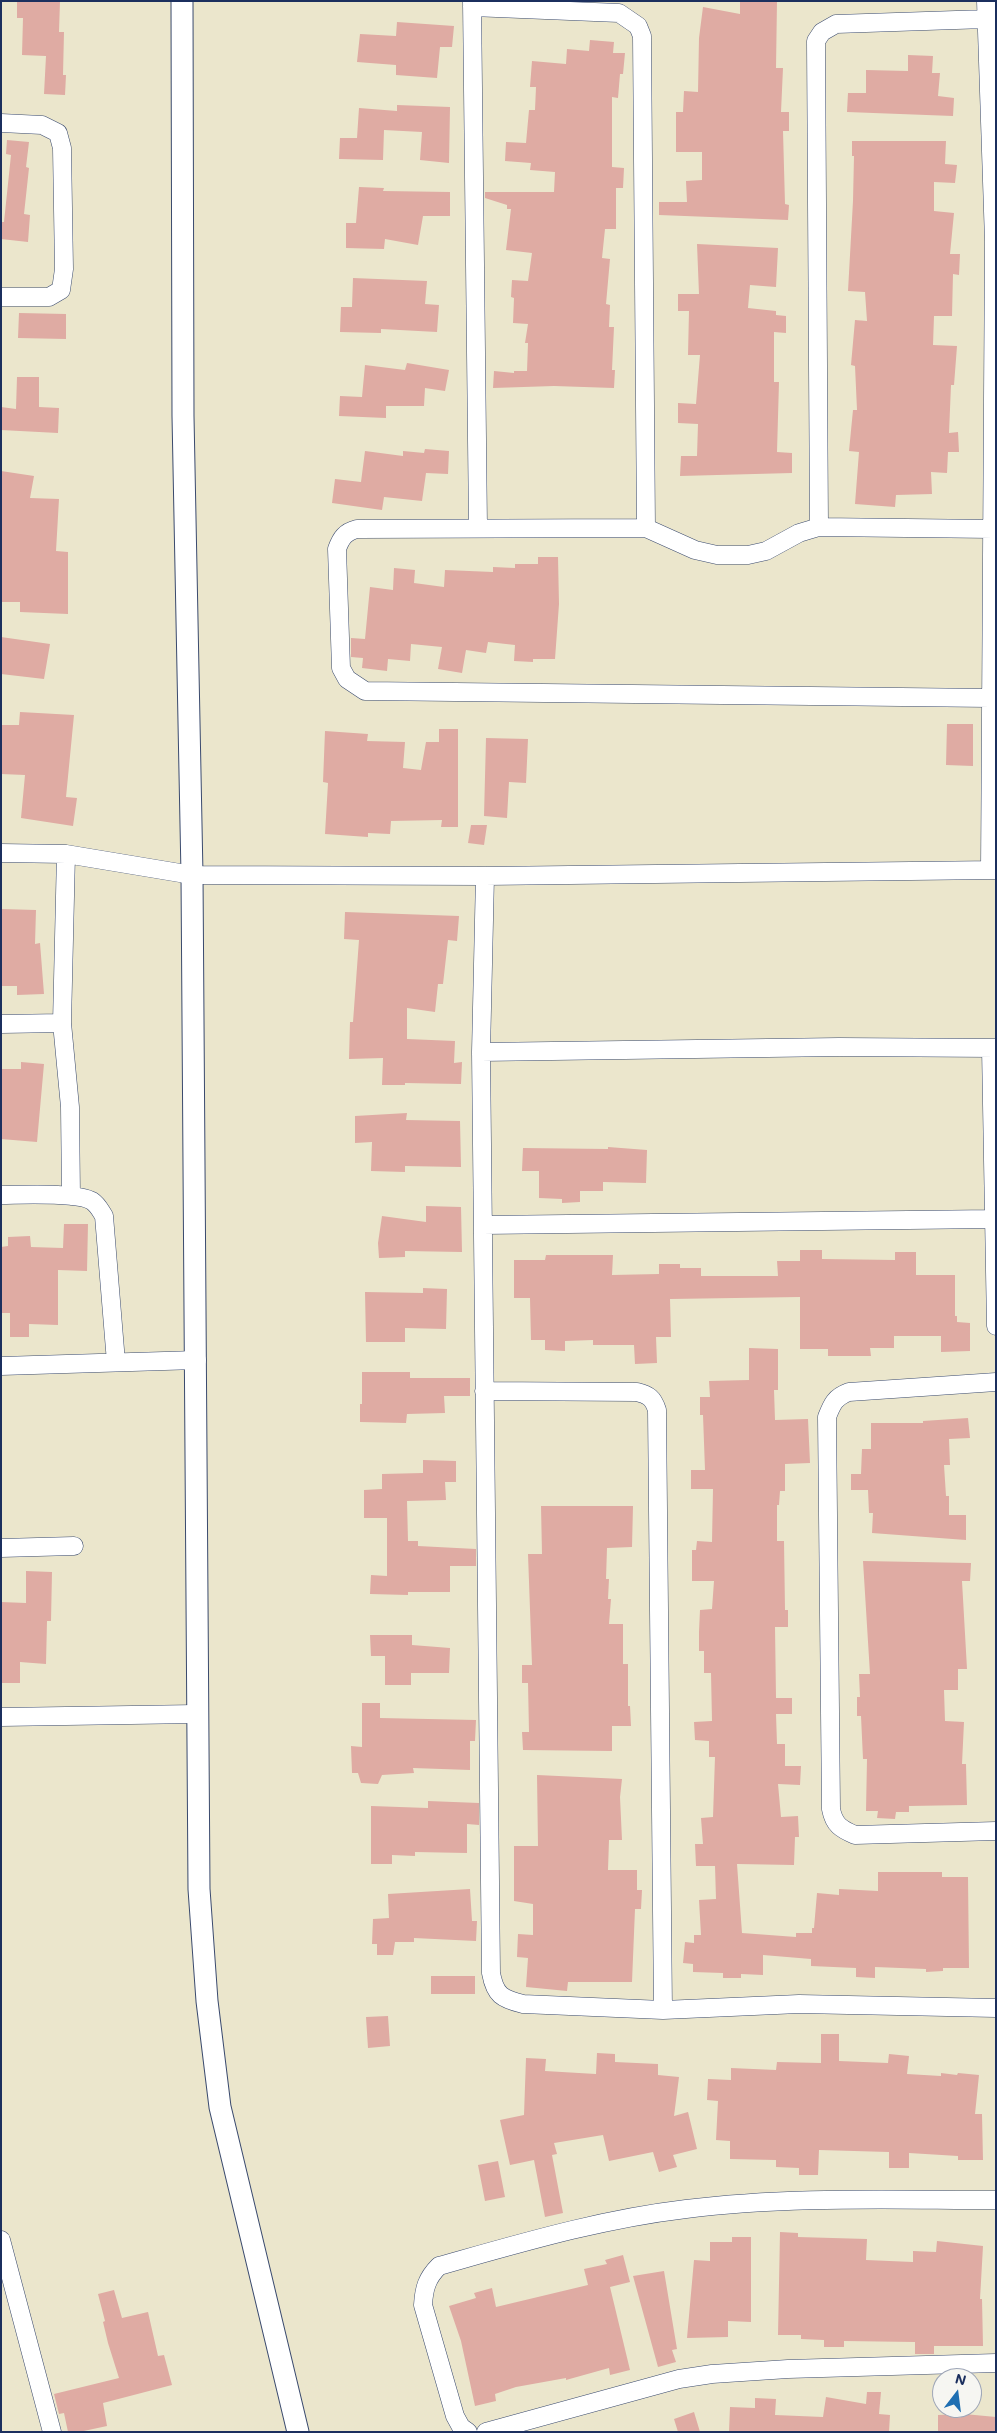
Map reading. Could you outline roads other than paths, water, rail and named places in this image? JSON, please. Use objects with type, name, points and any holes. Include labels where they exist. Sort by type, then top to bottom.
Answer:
[{"type":"street","points":[[182,1],[183,416],[192,875],[197,1360],[196,1714],[199,1888],[207,2001],[220,2106],[298,2432]]},
{"type":"street","points":[[478,527],[472,4],[619,13],[638,26],[642,36],[646,528]]},
{"type":"street","points":[[1,853],[66,854],[192,875],[485,876],[993,870],[990,698],[995,241],[986,10],[836,24],[822,32],[816,42],[819,527]]},
{"type":"street","points":[[1,123],[42,126],[58,133],[62,148],[64,269],[61,290],[49,297],[1,297]]},
{"type":"street","points":[[990,698],[365,691],[356,687],[347,679],[341,668],[337,549],[340,539],[348,532],[357,529],[478,527],[646,528],[695,550],[717,555],[748,555],[766,551],[799,533],[819,527],[993,529]]},
{"type":"street","points":[[66,854],[62,1023],[70,1108],[71,1196]]},
{"type":"street","points":[[485,876],[481,1052],[491,1973],[494,1988],[506,2000],[523,2004],[663,2010],[799,2004],[996,2008]]},
{"type":"street","points":[[1,1024],[62,1023]]},
{"type":"street","points":[[481,1052],[839,1047],[993,1048],[993,1218],[996,1326]]},
{"type":"street","points":[[1,1195],[71,1196],[90,1200],[97,1205],[104,1216],[116,1362]]},
{"type":"street","points":[[483,1225],[993,1218]]},
{"type":"street","points":[[1,1366],[197,1360]]},
{"type":"street","points":[[996,1382],[849,1392],[838,1396],[833,1402],[827,1417],[831,1809],[833,1821],[840,1828],[855,1835],[996,1831]]},
{"type":"street","points":[[484,1391],[637,1392],[654,1399],[658,1410],[663,2010]]},
{"type":"street","points":[[1,1548],[74,1546]]},
{"type":"street","points":[[1,1717],[196,1714]]},
{"type":"street","points":[[468,2432],[461,2427],[455,2416],[423,2305],[424,2287],[430,2275],[439,2266],[585,2226],[686,2209],[804,2201],[996,2200]]},
{"type":"street","points":[[1,2240],[52,2432]]},
{"type":"street","points":[[486,2432],[679,2379],[712,2374],[788,2369],[996,2363]]}]
